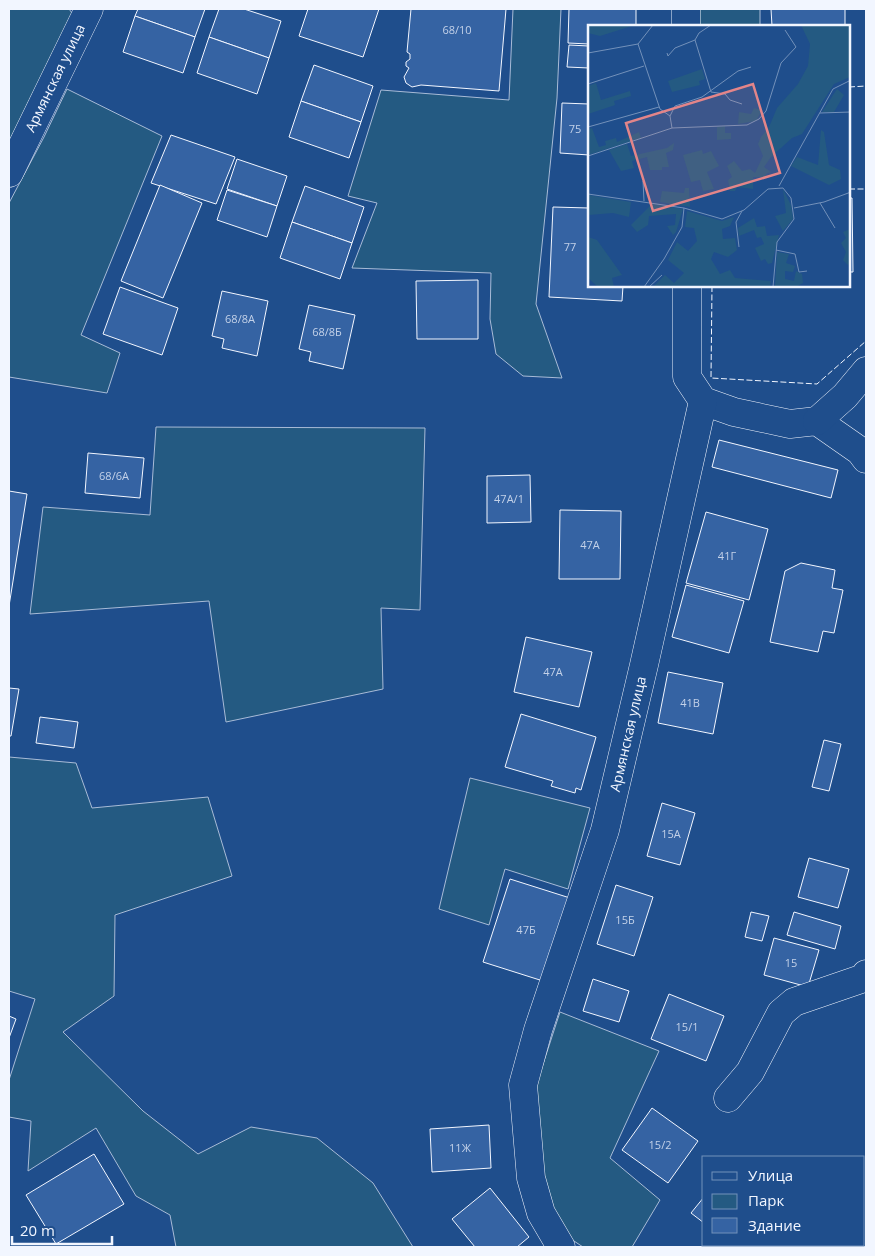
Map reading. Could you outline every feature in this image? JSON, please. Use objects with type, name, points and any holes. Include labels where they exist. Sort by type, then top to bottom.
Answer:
[{"type":"street","name":"Армянская улица","points":[[9,173],[89,9]]},
{"type":"street","points":[[686,9],[686,25]]},
{"type":"street","points":[[687,288],[687,378],[703,401],[734,412],[790,424],[817,421],[845,396],[866,371]]},
{"type":"street","name":"Армянская улица","points":[[561,1247],[541,1213],[531,1178],[523,1085],[538,1030],[605,830],[703,401]]},
{"type":"street","points":[[817,421],[860,451],[866,459]]},
{"type":"street","points":[[728,1098],[750,1072],[782,1013],[794,1002],[864,978],[866,974]]},
{"type":"green space","points":[[9,9],[69,9],[72,13],[9,142]]},
{"type":"green space","points":[[513,9],[561,9],[557,98],[536,304],[562,378],[523,376],[496,354],[490,319],[491,273],[352,268],[377,203],[348,196],[381,90],[509,100]]},
{"type":"green space","points":[[697,9],[760,9],[760,25],[697,25]]},
{"type":"green space","points":[[67,89],[162,136],[81,335],[120,353],[107,393],[9,377],[9,203]]},
{"type":"green space","points":[[156,427],[425,428],[420,610],[381,608],[383,689],[226,722],[209,601],[30,614],[43,507],[150,515]]},
{"type":"green space","points":[[9,757],[76,763],[92,808],[208,797],[232,876],[115,915],[114,996],[63,1032],[143,1111],[198,1154],[251,1127],[317,1138],[373,1183],[413,1247],[176,1247],[170,1215],[136,1196],[96,1128],[28,1171],[31,1121],[9,1117],[9,1080],[35,999],[9,991]]},
{"type":"green space","points":[[470,778],[590,808],[568,889],[505,869],[489,925],[439,909]]},
{"type":"green space","points":[[560,1012],[659,1051],[610,1158],[660,1200],[632,1247],[583,1247],[571,1239],[535,1178],[533,1095]]},
{"type":"building","points":[[138,9],[205,9],[195,37],[135,16]]},
{"type":"building","points":[[219,9],[244,9],[281,21],[269,58],[209,37]]},
{"type":"building","points":[[308,9],[379,9],[363,57],[299,36]]},
{"type":"building","points":[[411,9],[506,9],[499,91],[421,85],[412,87],[406,83],[404,77],[409,68],[406,66],[406,62],[410,59],[410,54],[407,52]]},
{"type":"building","points":[[569,9],[636,9],[636,25],[588,25],[588,44],[568,43]]},
{"type":"building","points":[[771,9],[845,9],[845,25],[772,25]]},
{"type":"building","points":[[135,16],[195,37],[183,73],[123,52]]},
{"type":"building","points":[[209,37],[269,58],[257,94],[197,73]]},
{"type":"building","points":[[569,45],[588,46],[588,68],[567,67]]},
{"type":"building","points":[[314,65],[373,86],[361,122],[301,101]]},
{"type":"building","points":[[301,101],[361,122],[349,158],[289,137]]},
{"type":"building","points":[[562,103],[588,104],[588,155],[560,153]]},
{"type":"building","points":[[171,135],[235,157],[216,204],[151,183]]},
{"type":"building","points":[[237,159],[287,176],[277,206],[227,189]]},
{"type":"building","points":[[160,185],[202,203],[163,298],[121,281]]},
{"type":"building","points":[[305,186],[364,207],[352,243],[292,222]]},
{"type":"building","points":[[227,190],[277,206],[267,237],[217,220]]},
{"type":"building","points":[[850,198],[852,198],[853,272],[850,272]]},
{"type":"building","points":[[553,207],[588,208],[588,288],[623,288],[622,301],[549,297]]},
{"type":"building","points":[[292,222],[352,243],[340,279],[280,258]]},
{"type":"building","points":[[478,280],[478,339],[417,339],[416,281]]},
{"type":"building","points":[[120,287],[178,308],[162,355],[103,334]]},
{"type":"building","points":[[222,291],[268,301],[257,356],[222,348],[224,339],[212,336]]},
{"type":"building","points":[[309,305],[355,315],[343,369],[309,361],[311,352],[299,349]]},
{"type":"building","points":[[719,440],[838,470],[831,498],[712,467]]},
{"type":"building","points":[[88,453],[144,458],[140,498],[85,493]]},
{"type":"building","points":[[530,475],[531,522],[487,523],[487,476]]},
{"type":"building","points":[[9,491],[27,494],[9,606]]},
{"type":"building","points":[[560,510],[621,511],[620,579],[559,579]]},
{"type":"building","points":[[706,512],[768,529],[749,600],[686,583]]},
{"type":"building","points":[[801,563],[835,570],[832,588],[843,590],[834,633],[823,631],[818,652],[770,642],[785,571]]},
{"type":"building","points":[[686,585],[744,601],[729,653],[672,637]]},
{"type":"building","points":[[526,637],[592,652],[579,707],[514,692]]},
{"type":"building","points":[[668,672],[723,683],[713,734],[658,723]]},
{"type":"building","points":[[9,688],[19,689],[11,736],[9,736]]},
{"type":"building","points":[[521,714],[596,737],[581,790],[576,788],[575,793],[551,786],[553,781],[505,767]]},
{"type":"building","points":[[40,717],[78,722],[74,748],[36,743]]},
{"type":"building","points":[[824,740],[841,744],[829,791],[812,787]]},
{"type":"building","points":[[662,803],[695,813],[680,865],[647,856]]},
{"type":"building","points":[[809,858],[849,869],[838,908],[798,897]]},
{"type":"building","points":[[510,879],[570,898],[543,981],[483,962]]},
{"type":"building","points":[[616,885],[653,897],[634,956],[597,944]]},
{"type":"building","points":[[751,912],[769,916],[762,941],[745,937]]},
{"type":"building","points":[[794,912],[841,926],[835,949],[787,935]]},
{"type":"building","points":[[774,938],[819,950],[808,987],[764,975]]},
{"type":"building","points":[[593,979],[629,991],[619,1022],[583,1011]]},
{"type":"building","points":[[669,994],[724,1016],[706,1061],[651,1039]]},
{"type":"building","points":[[9,1016],[16,1019],[9,1038]]},
{"type":"building","points":[[652,1108],[698,1141],[668,1183],[622,1150]]},
{"type":"building","points":[[489,1125],[491,1168],[432,1172],[430,1129]]},
{"type":"building","points":[[94,1154],[124,1204],[56,1244],[26,1195]]},
{"type":"building","points":[[490,1188],[529,1237],[517,1247],[475,1247],[452,1219]]},
{"type":"building","points":[[702,1199],[702,1221],[691,1213]]},
{"type":"fence","points":[[850,87],[866,86]]},
{"type":"fence","points":[[850,189],[866,189]]},
{"type":"fence","points":[[712,288],[711,378],[817,384],[866,341]]}]
